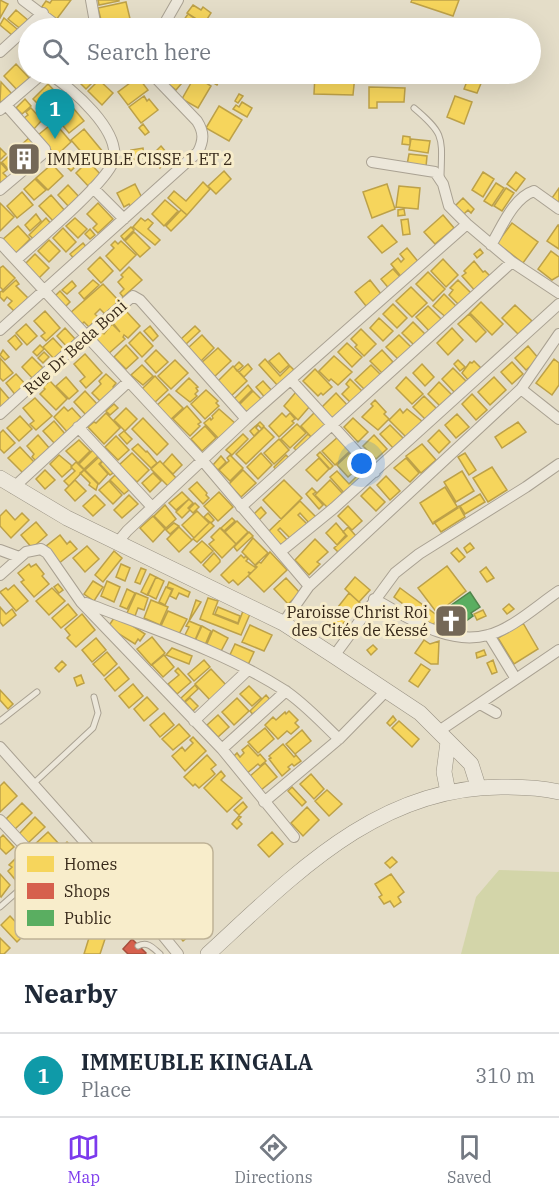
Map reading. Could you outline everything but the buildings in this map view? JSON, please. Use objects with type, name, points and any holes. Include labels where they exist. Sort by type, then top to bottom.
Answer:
[{"type":"street","points":[[23,0],[48,18]]},
{"type":"street","points":[[91,0],[94,18]]},
{"type":"street","points":[[168,18],[178,0]]},
{"type":"street","points":[[38,18],[43,14]]},
{"type":"street","points":[[0,52],[18,36]]},
{"type":"street","points":[[0,190],[45,152],[45,149],[3,107],[30,84]]},
{"type":"street","points":[[16,260],[93,188],[113,161],[113,150],[108,135],[93,110],[61,84]]},
{"type":"street","points":[[0,330],[198,152],[203,136],[202,129],[162,84]]},
{"type":"street","points":[[372,162],[435,172],[441,178],[449,206],[467,224],[512,262],[559,293]]},
{"type":"street","points":[[93,188],[124,219]]},
{"type":"street","points":[[491,245],[517,202],[525,194],[534,191],[559,209]]},
{"type":"street","points":[[117,543],[201,460],[467,224]]},
{"type":"street","points":[[0,243],[201,460],[309,586]]},
{"type":"street","points":[[241,507],[512,262]]},
{"type":"street","name":"Rue Dr Beda Boni","points":[[0,414],[133,296],[140,300],[246,419]]},
{"type":"street","points":[[280,552],[334,508],[559,304]]},
{"type":"street","points":[[283,623],[309,586],[520,389],[557,341]]},
{"type":"street","points":[[291,380],[375,471]]},
{"type":"street","points":[[13,488],[128,382]]},
{"type":"street","points":[[520,389],[559,419]]},
{"type":"street","points":[[78,427],[152,507]]},
{"type":"street","points":[[334,656],[395,573],[419,554],[559,464]]},
{"type":"street","points":[[0,478],[13,488],[117,543],[283,623],[420,713],[471,764],[478,786]]},
{"type":"street","points":[[0,575],[26,552],[41,549],[47,553],[81,602],[222,749],[294,837]]},
{"type":"street","points":[[0,550],[19,557]]},
{"type":"street","points":[[374,599],[429,629],[456,636],[489,635],[511,624],[559,591]]},
{"type":"street","points":[[81,602],[206,648],[248,670],[286,691],[339,739]]},
{"type":"street","points":[[489,635],[515,684]]},
{"type":"street","points":[[443,736],[480,704],[515,684],[559,650]]},
{"type":"street","points":[[194,721],[248,670]]},
{"type":"street","points":[[264,802],[339,739],[386,690]]},
{"type":"street","points":[[222,749],[286,691]]},
{"type":"street","points":[[480,704],[496,713]]},
{"type":"street","points":[[443,736],[444,772],[448,792]]},
{"type":"street","points":[[0,747],[86,843]]},
{"type":"street","points":[[208,954],[287,883],[337,843],[384,815],[410,803],[478,786],[559,792]]},
{"type":"street","points":[[0,820],[21,843]]},
{"type":"street","points":[[166,939],[178,954]]},
{"type":"lane","points":[[414,108],[435,126],[442,144],[441,178]]},
{"type":"lane","points":[[0,721],[37,692]]},
{"type":"lane","points":[[33,784],[93,728],[98,713],[94,697]]},
{"type":"lane","points":[[0,907],[15,894]]},
{"type":"lane","points":[[138,946],[150,945],[160,954]]},
{"type":"green space","points":[[499,870],[559,872],[559,954],[461,954],[476,897]]},
{"type":"place","name":"IMMEUBLE KINGALA","points":[[55,139]]},
{"type":"place","name":"IMMEUBLE CISSE 1 ET 2","points":[[24,159]]},
{"type":"place","name":"Paroisse Christ Roi des Cités de Kessé","points":[[451,621]]}]
